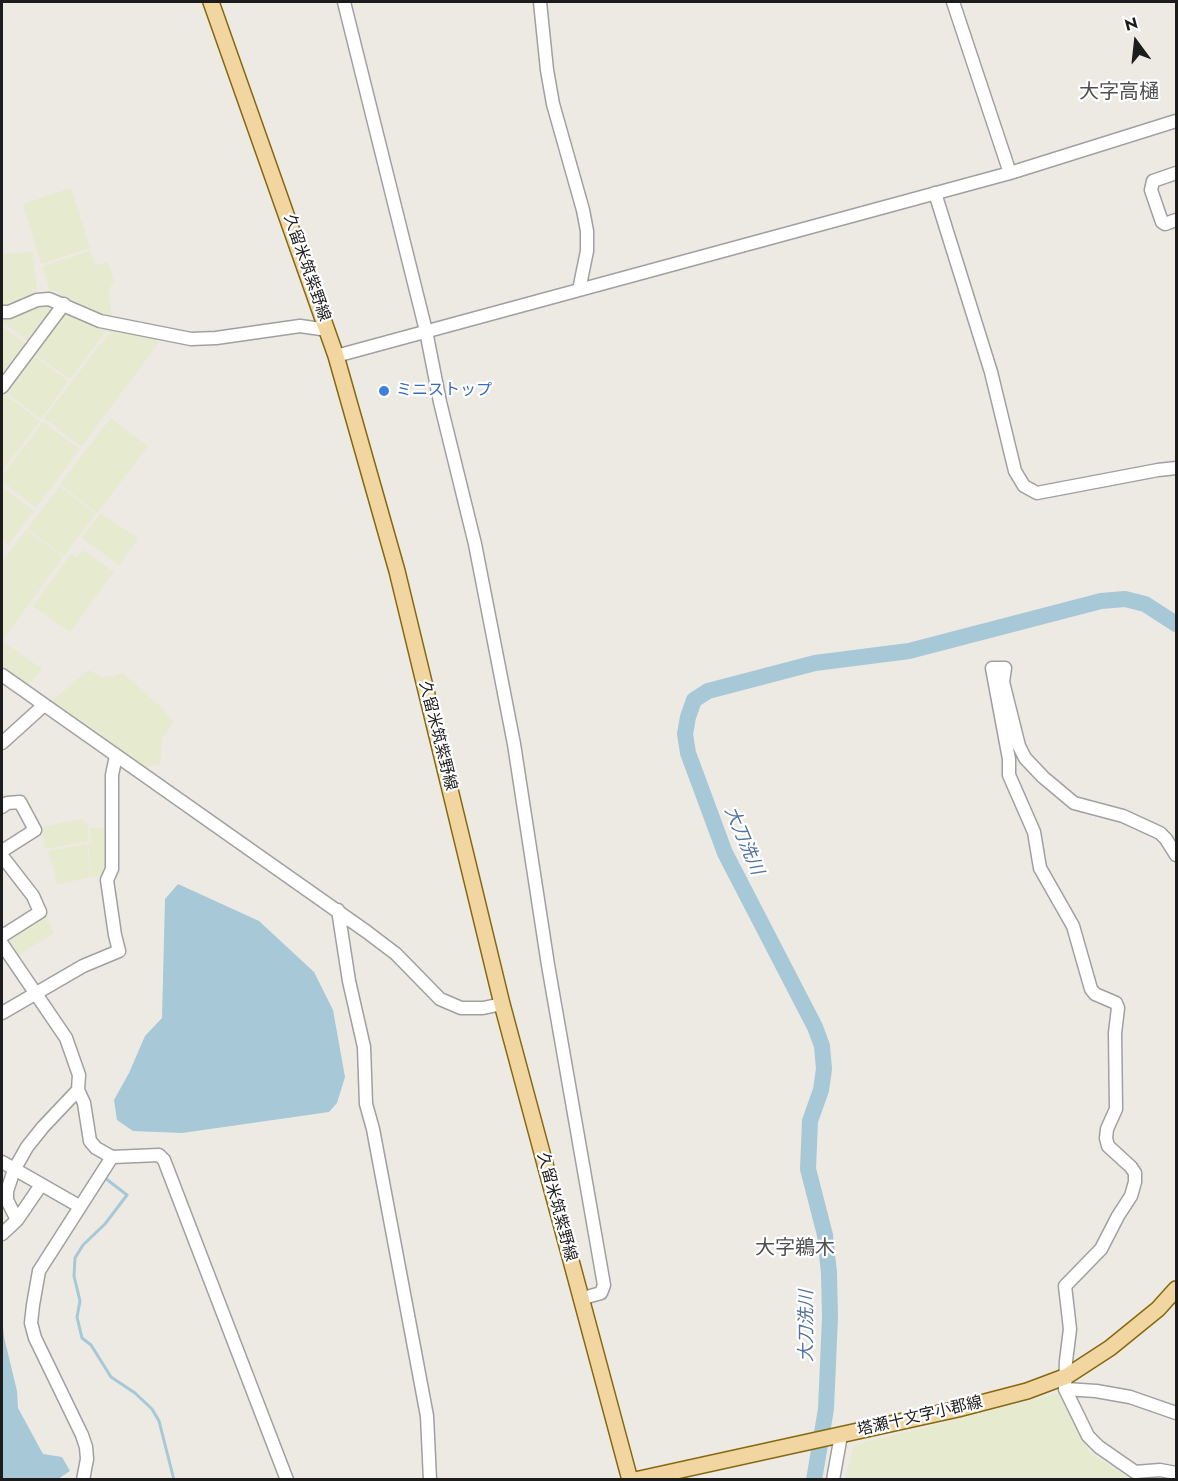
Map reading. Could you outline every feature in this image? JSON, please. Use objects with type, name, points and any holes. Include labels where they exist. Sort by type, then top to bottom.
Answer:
[{"type":"main road","name":"久留米筑紫野線","points":[[211,2],[328,330],[397,571],[502,1005],[630,1479]]},
{"type":"main road","name":"塔瀬十文字小郡線","points":[[635,1479],[839,1436],[1066,1382],[1158,1310],[1176,1290]]},
{"type":"street","points":[[344,2],[426,331],[440,402],[475,544],[514,744],[548,965],[604,1285],[601,1293],[580,1299]]},
{"type":"street","points":[[540,2],[553,104],[587,231],[587,251],[579,290]]},
{"type":"street","points":[[953,2],[1010,173]]},
{"type":"street","points":[[336,356],[935,194],[1176,121]]},
{"type":"street","points":[[1176,173],[1154,181],[1151,190],[1162,222],[1165,224],[1176,220]]},
{"type":"street","points":[[935,194],[991,372],[1015,471],[1024,486],[1037,493],[1176,468]]},
{"type":"street","points":[[2,312],[9,312],[37,300],[49,299],[100,321],[191,339],[216,338],[300,326],[328,330]]},
{"type":"street","points":[[2,387],[64,304]]},
{"type":"street","points":[[1176,855],[1160,833],[1123,816],[1074,803],[1043,777],[1025,758],[1019,746],[1003,682],[1005,668],[992,668],[1009,759],[1009,775],[1034,832],[1040,868],[1072,926],[1091,988],[1095,994],[1116,1003],[1118,1008],[1115,1034],[1116,1109],[1107,1129],[1106,1138],[1108,1146],[1135,1173],[1135,1182],[1131,1196],[1101,1249],[1065,1286],[1070,1329],[1066,1382],[1092,1441],[1136,1476],[1160,1470],[1176,1473]]},
{"type":"street","points":[[2,675],[43,706],[338,910],[396,954],[440,999],[461,1008],[502,1005]]},
{"type":"street","points":[[2,743],[43,706]]},
{"type":"street","points":[[2,1013],[83,966],[119,951],[107,880],[112,869],[112,775],[116,756]]},
{"type":"street","points":[[2,807],[7,803],[20,802],[34,830],[2,851]]},
{"type":"street","points":[[2,856],[33,896],[40,912],[2,936]]},
{"type":"street","points":[[338,910],[349,981],[364,1047],[366,1104],[373,1129],[427,1416],[430,1479]]},
{"type":"street","points":[[2,944],[66,1038],[79,1075],[78,1090],[84,1103],[90,1141],[96,1148],[112,1157],[159,1155],[164,1160],[287,1479]]},
{"type":"street","points":[[17,1220],[7,1200],[7,1191],[14,1170],[43,1126],[78,1090]]},
{"type":"street","points":[[83,1479],[87,1458],[84,1441],[41,1353],[32,1323],[39,1271],[112,1157]]},
{"type":"street","points":[[2,1162],[79,1206]]},
{"type":"street","points":[[2,1234],[17,1220],[41,1185]]},
{"type":"street","points":[[1066,1382],[1096,1391],[1130,1397],[1176,1413]]},
{"type":"street","points":[[833,1479],[839,1436]]},
{"type":"green space","points":[[71,188],[90,248],[41,264],[23,204]]},
{"type":"green space","points":[[90,251],[95,265],[108,262],[114,281],[109,289],[112,317],[60,299],[58,291],[50,291],[43,266]]},
{"type":"green space","points":[[33,252],[37,294],[28,296],[10,306],[2,307],[2,254]]},
{"type":"green space","points":[[49,303],[56,308],[30,343],[2,321],[5,315],[33,305]]},
{"type":"green space","points":[[64,307],[109,327],[70,379],[30,351]]},
{"type":"green space","points":[[2,327],[28,345],[2,381]]},
{"type":"green space","points":[[112,329],[159,337],[157,345],[81,447],[44,418]]},
{"type":"green space","points":[[29,352],[68,381],[41,419],[2,389]]},
{"type":"green space","points":[[2,392],[40,421],[2,471]]},
{"type":"green space","points":[[111,418],[148,446],[97,513],[60,484]]},
{"type":"green space","points":[[43,422],[80,449],[36,508],[2,481],[2,476]]},
{"type":"green space","points":[[60,486],[96,514],[64,556],[27,529]]},
{"type":"green space","points":[[2,487],[34,511],[8,545],[2,539]]},
{"type":"green space","points":[[100,513],[138,538],[119,565],[82,538]]},
{"type":"green space","points":[[26,530],[63,557],[2,641],[2,563]]},
{"type":"green space","points":[[83,550],[114,572],[70,632],[33,606],[71,554],[77,558]]},
{"type":"green space","points":[[4,642],[42,669],[28,685],[2,665]]},
{"type":"green space","points":[[88,670],[103,677],[123,673],[163,709],[173,722],[162,739],[160,764],[144,767],[96,732],[99,727],[96,731],[52,701]]},
{"type":"green space","points":[[82,819],[83,822],[87,822],[89,841],[46,849],[41,827]]},
{"type":"green space","points":[[90,828],[107,828],[110,870],[103,875],[91,877],[88,843],[91,843]]},
{"type":"green space","points":[[87,844],[90,877],[57,885],[48,851]]},
{"type":"green space","points":[[45,913],[54,933],[15,957],[5,939]]},
{"type":"green space","points":[[1060,1393],[1090,1453],[1125,1475],[1151,1479],[845,1480],[854,1445]]},
{"type":"water","points":[[178,884],[259,921],[314,972],[333,1010],[345,1077],[337,1103],[329,1112],[182,1133],[133,1131],[117,1120],[114,1100],[145,1036],[162,1018],[165,899]]},
{"type":"water","points":[[2,1315],[4,1337],[17,1391],[18,1408],[43,1454],[62,1457],[70,1471],[58,1479],[2,1479]]},
{"type":"waterway","name":"大刀洗川","points":[[814,1480],[826,1409],[830,1317],[825,1235],[808,1169],[810,1121],[821,1090],[824,1069],[822,1046],[815,1027],[725,853],[688,753],[685,734],[694,700],[708,691],[815,663],[909,651],[1101,601],[1125,599],[1145,604],[1176,624]]},
{"type":"waterway","points":[[105,1178],[127,1195],[105,1224],[83,1245],[75,1258],[74,1276],[80,1301],[77,1317],[82,1338],[91,1345],[111,1377],[135,1393],[152,1409],[159,1421],[174,1480]]},
{"type":"place","name":"ミニストップ","points":[[384,391]]},
{"type":"district","name":"大字高樋","points":[[1119,93]]},
{"type":"district","name":"大字鵜木","points":[[795,1249]]}]
